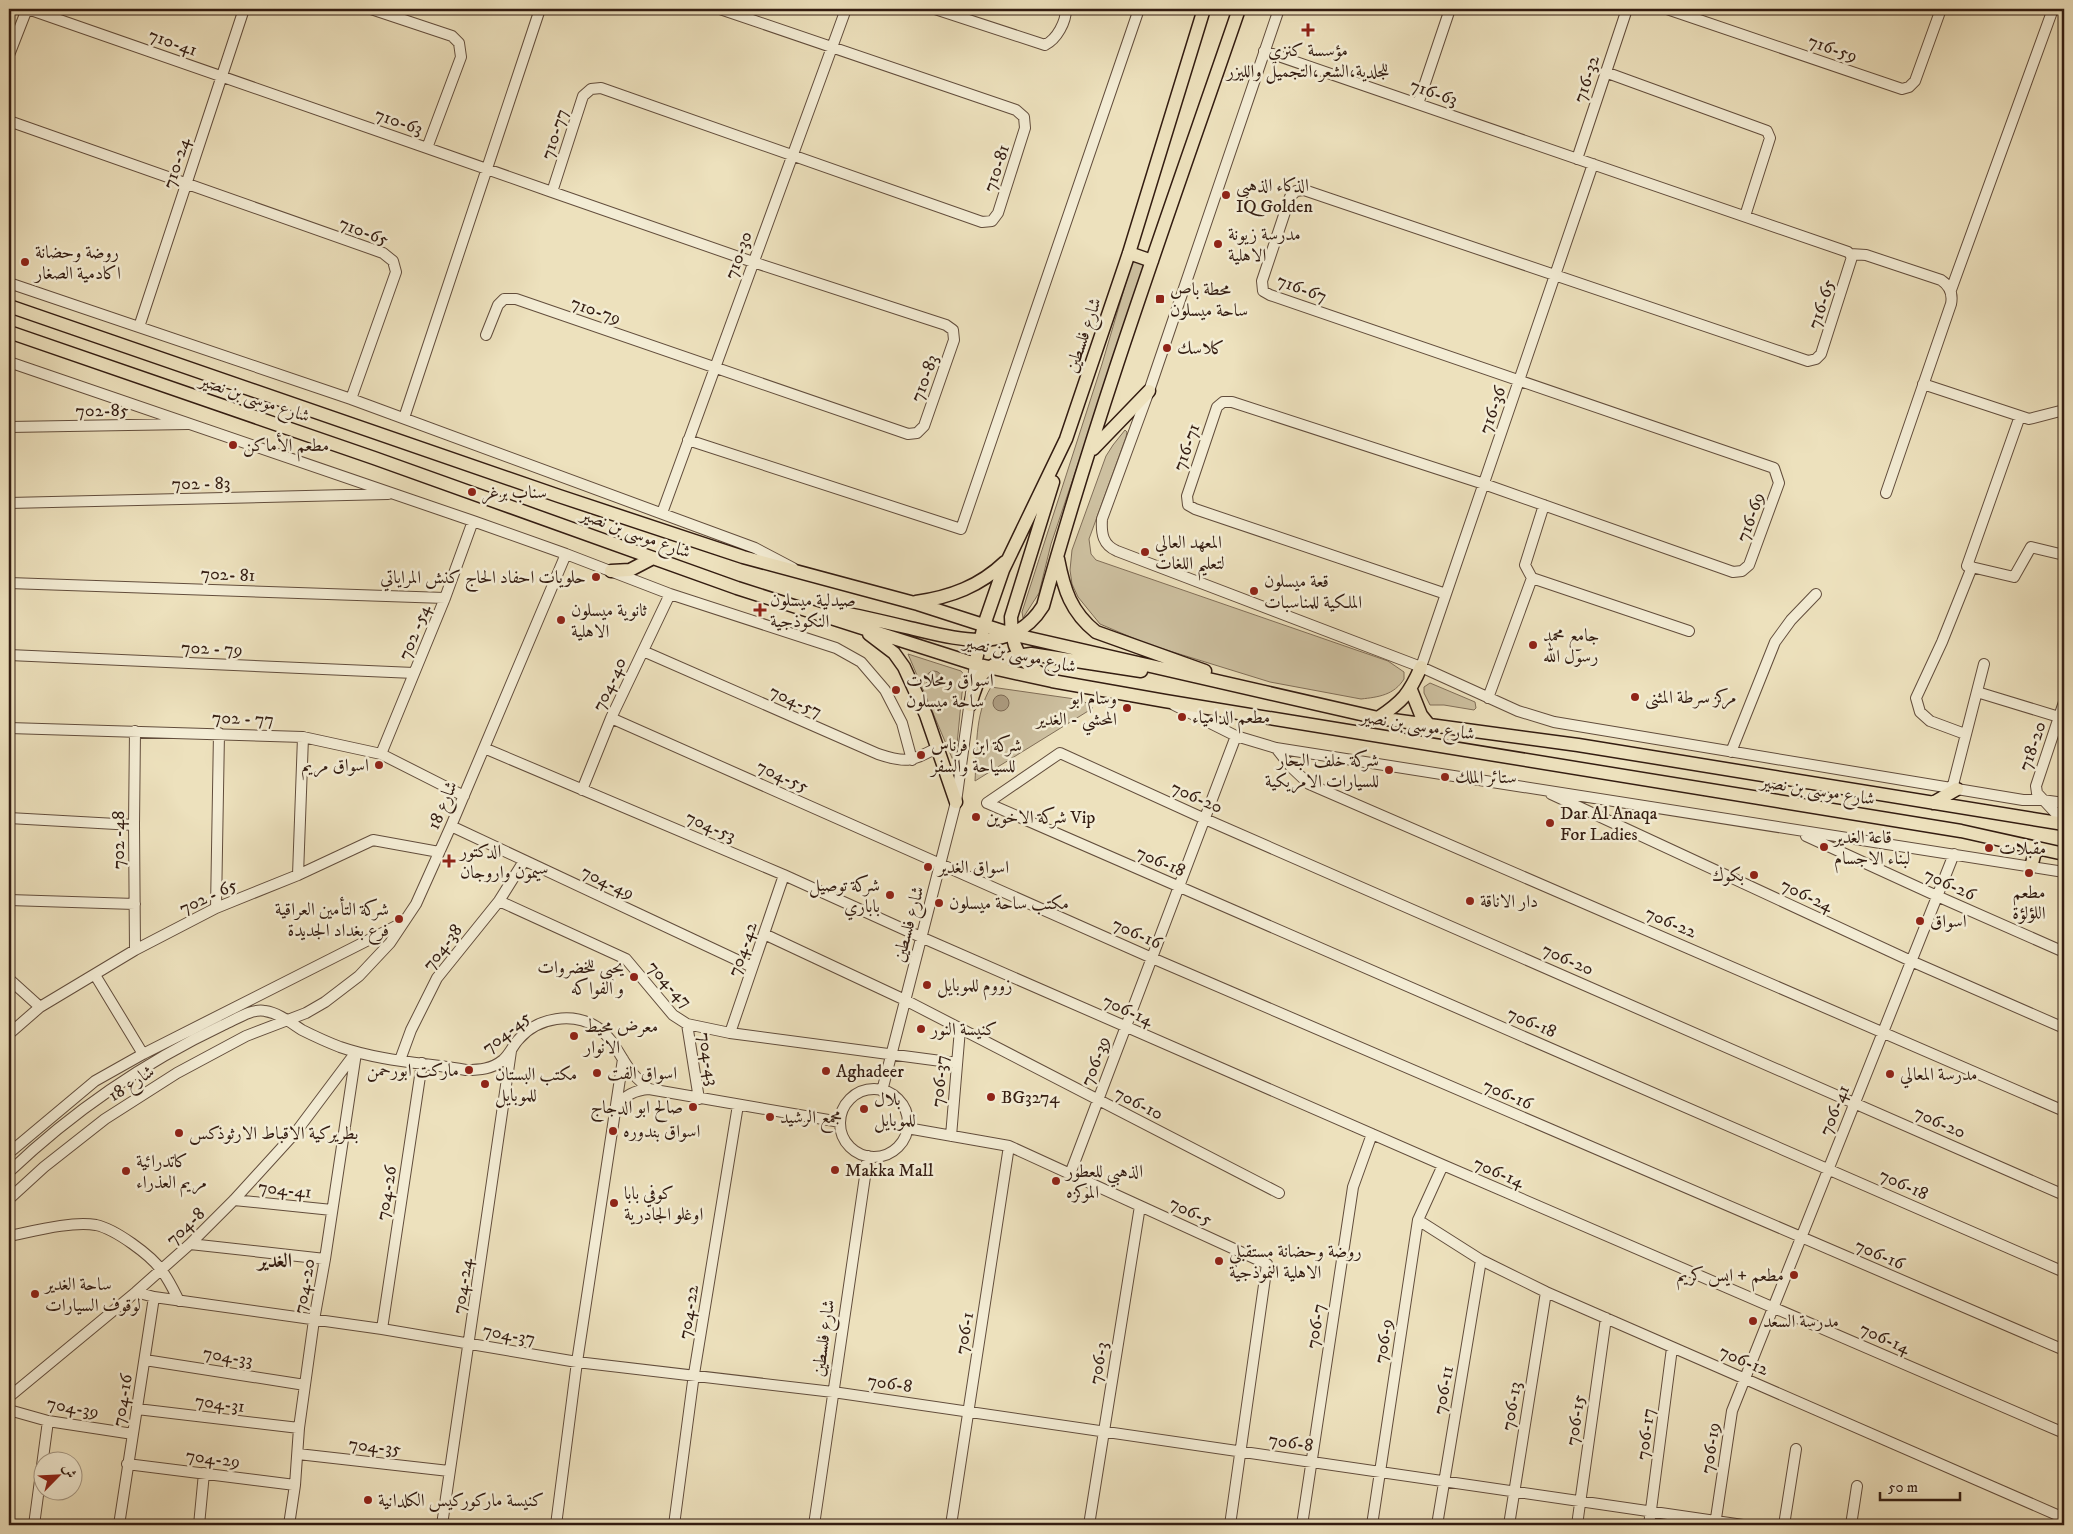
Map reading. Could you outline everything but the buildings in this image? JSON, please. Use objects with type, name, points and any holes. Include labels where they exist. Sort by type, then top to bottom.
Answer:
[{"type":"main road","name":"شارع فلسطين","points":[[975,664],[984,625],[1009,558],[1066,439],[1129,253],[1204,9]]},
{"type":"main road","points":[[737,588],[959,640],[992,640],[1027,626],[1036,618],[1043,606],[1090,452],[1152,261],[1239,9]]},
{"type":"main road","points":[[1129,253],[1152,261]]},
{"type":"main road","name":"شارع موسى بن نصير","points":[[9,306],[559,496],[743,557],[912,602],[1011,634],[1378,718],[1578,745],[2064,823]]},
{"type":"main road","name":"شارع موسى بن نصير","points":[[9,332],[374,458],[737,588],[975,664],[1052,681],[1165,701],[1960,832],[2064,854]]},
{"type":"main road","points":[[1090,452],[1148,391]]},
{"type":"main road","points":[[1052,681],[1033,670],[1017,655],[1011,634],[1011,617],[1066,439]]},
{"type":"main road","points":[[1058,554],[1063,586],[1068,597],[1084,621],[1096,632],[1257,689]]},
{"type":"main road","points":[[611,571],[630,570],[653,558]]},
{"type":"main road","points":[[912,602],[964,590],[994,573],[1009,558]]},
{"type":"main road","points":[[859,626],[886,646],[899,660],[915,689],[938,747],[956,802]]},
{"type":"main road","points":[[970,705],[981,676],[991,667],[1017,655],[1030,654],[1257,689]]},
{"type":"main road","points":[[1378,718],[1411,690],[1421,667]]},
{"type":"main road","points":[[1411,690],[1421,715],[1429,725]]},
{"type":"main road","points":[[1933,803],[1955,789]]},
{"type":"main road","points":[[2031,867],[2036,848]]},
{"type":"street","name":"710-41","points":[[9,55],[27,9],[222,76]]},
{"type":"street","name":"710-24","points":[[139,327],[244,9]]},
{"type":"street","name":"710-63","points":[[222,76],[427,148],[461,57],[459,43],[452,36],[371,9]]},
{"type":"street","points":[[404,418],[540,9]]},
{"type":"street","name":"710-81","points":[[720,9],[1016,110],[1024,117],[1025,128],[998,213],[992,220],[982,222],[792,155]]},
{"type":"street","name":"710-30","points":[[662,513],[846,9]]},
{"type":"street","points":[[934,9],[1045,46],[1058,33],[1064,21],[1066,9]]},
{"type":"street","points":[[688,440],[961,529],[1140,9]]},
{"type":"street","points":[[1279,9],[1102,519],[1101,532],[1105,543],[1117,551],[1421,667],[1518,711],[1554,722],[2023,800],[2064,803]]},
{"type":"street","points":[[1418,104],[1450,9]]},
{"type":"street","name":"716-32","points":[[1577,159],[1627,9]]},
{"type":"street","name":"716-59","points":[[1667,9],[1902,89],[1909,87],[1915,81],[1941,9]]},
{"type":"street","points":[[1886,493],[1951,304],[1951,290],[2052,9]]},
{"type":"street","name":"716-63","points":[[1264,51],[1593,164]]},
{"type":"street","points":[[1605,72],[1767,131],[1770,138],[1744,216]]},
{"type":"street","name":"710-77","points":[[552,192],[583,96],[591,89],[601,88],[792,155]]},
{"type":"street","points":[[9,122],[186,185]]},
{"type":"street","points":[[427,148],[753,262]]},
{"type":"street","points":[[1593,164],[1850,254],[1866,255],[1941,280],[1951,290]]},
{"type":"street","name":"716-36","points":[[1421,667],[1593,164]]},
{"type":"street","name":"710-65","points":[[186,185],[383,253],[393,261],[396,272],[352,399]]},
{"type":"street","name":"716-67","points":[[1519,380],[1263,291],[1262,281],[1290,196],[1296,191],[1304,190],[1555,276]]},
{"type":"street","name":"716-65","points":[[1555,276],[1808,361],[1816,359],[1821,354],[1852,259],[1850,254]]},
{"type":"street","name":"710-83","points":[[714,368],[908,434],[917,432],[924,426],[954,340],[953,330],[946,325],[753,262]]},
{"type":"street","points":[[9,283],[352,399],[755,548],[801,572]]},
{"type":"street","name":"710-79","points":[[486,336],[498,305],[504,299],[516,299],[714,368]]},
{"type":"street","points":[[9,364],[195,424],[566,554],[670,594],[836,648],[861,662],[885,690],[902,723],[912,760],[938,747]]},
{"type":"street","name":"716-69","points":[[1484,484],[1733,572],[1742,571],[1749,565],[1780,483],[1774,468],[1519,380]]},
{"type":"street","points":[[1923,384],[2029,419],[2064,410]]},
{"type":"street","name":"716-71","points":[[1446,594],[1188,505],[1187,496],[1217,407],[1224,402],[1232,402],[1484,484]]},
{"type":"street","points":[[2020,416],[1967,566],[2014,577],[2031,547],[2064,555]]},
{"type":"street","name":"702-85","points":[[9,427],[195,424]]},
{"type":"street","name":"702 - 83","points":[[9,504],[394,494]]},
{"type":"street","points":[[1544,505],[1525,565],[1532,578],[1689,631]]},
{"type":"street","name":"702 -54","points":[[382,754],[445,598],[473,521]]},
{"type":"street","name":"شارع 18","points":[[9,1199],[44,1167],[112,1114],[177,1073],[259,1030],[306,1012],[325,1002],[359,976],[390,943],[416,904],[464,796],[566,554]]},
{"type":"street","points":[[1965,734],[1930,721],[1920,712],[1916,698],[1942,642],[1972,567]]},
{"type":"street","points":[[1488,698],[1532,578]]},
{"type":"street","name":"702- 81","points":[[9,583],[445,598]]},
{"type":"street","name":"704-40","points":[[582,790],[611,718],[670,594]]},
{"type":"street","points":[[1731,752],[1775,642],[1791,620],[1816,594]]},
{"type":"street","name":"704-57","points":[[643,651],[878,754],[893,759],[912,760]]},
{"type":"street","name":"702 - 79","points":[[9,655],[414,673]]},
{"type":"street","name":"شارع فلسطين","points":[[882,1091],[923,938],[956,802],[975,664]]},
{"type":"street","points":[[1955,789],[1965,734],[1984,664]]},
{"type":"street","points":[[1977,692],[2059,717]]},
{"type":"street","points":[[1165,701],[1236,736],[1276,748],[2064,872]]},
{"type":"street","name":"718-20","points":[[2042,800],[2037,793],[2036,786],[2064,702]]},
{"type":"street","name":"704-55","points":[[611,718],[941,864]]},
{"type":"street","name":"702 - 77","points":[[9,728],[303,737],[382,754],[464,796]]},
{"type":"street","name":"702 -48","points":[[135,950],[134,825],[136,731]]},
{"type":"street","points":[[216,908],[219,733]]},
{"type":"street","name":"706-39","points":[[1070,1174],[1236,736]]},
{"type":"street","points":[[298,875],[303,737]]},
{"type":"street","name":"704-53","points":[[484,748],[784,875],[923,938]]},
{"type":"street","name":"706-22","points":[[1276,748],[1291,767],[1309,784],[2064,1111]]},
{"type":"street","name":"706-20","points":[[987,803],[1060,753],[1205,819],[2064,1195]]},
{"type":"street","name":"706-24","points":[[1538,789],[1911,961],[2064,1028]]},
{"type":"street","points":[[2042,800],[2064,823]]},
{"type":"street","name":"706-18","points":[[987,803],[2064,1272]]},
{"type":"street","points":[[9,818],[134,825]]},
{"type":"street","name":"704-49","points":[[451,826],[752,967]]},
{"type":"street","name":"706-26","points":[[1796,831],[2064,952]]},
{"type":"street","name":"702 - 65","points":[[9,1034],[40,1008],[135,950],[216,908],[298,875],[373,840],[439,852]]},
{"type":"street","name":"706-41","points":[[1744,1378],[1954,854]]},
{"type":"street","name":"704-38","points":[[400,1060],[411,1030],[437,978],[499,901],[524,861]]},
{"type":"street","name":"706-16","points":[[941,864],[1152,958],[2064,1350]]},
{"type":"street","name":"704-42","points":[[730,1033],[784,875]]},
{"type":"street","points":[[9,900],[134,904]]},
{"type":"street","name":"704-47","points":[[499,901],[626,959],[673,1015],[687,1024],[730,1033],[891,1056],[956,1063]]},
{"type":"street","points":[[9,1153],[95,1081],[143,1054],[405,921]]},
{"type":"street","name":"706-10","points":[[764,934],[905,1000],[1279,1193]]},
{"type":"street","name":"706-14","points":[[923,938],[2064,1433]]},
{"type":"street","points":[[95,975],[143,1054]]},
{"type":"street","points":[[9,979],[40,1008]]},
{"type":"street","name":"شارع 18","points":[[9,1172],[24,1157],[93,1103],[145,1067],[199,1037],[246,1015],[265,1011],[287,1020]]},
{"type":"street","name":"704-45","points":[[287,1020],[320,1039],[356,1052],[400,1060],[479,1070],[492,1067],[503,1060],[530,1029],[549,1020],[570,1018],[584,1021],[597,1027],[608,1036],[631,1071],[649,1089]]},
{"type":"street","name":"704-43","points":[[687,1024],[700,1099]]},
{"type":"street","name":"706-37","points":[[951,1136],[960,1029]]},
{"type":"street","name":"704-24","points":[[442,1525],[470,1343],[511,1050]]},
{"type":"street","name":"704-8","points":[[9,1397],[136,1292],[190,1244],[234,1200],[296,1132],[356,1052]]},
{"type":"street","name":"704-20","points":[[289,1525],[298,1454],[298,1428],[356,1052]]},
{"type":"street","points":[[556,1525],[623,1059]]},
{"type":"street","name":"704-26","points":[[382,1329],[422,1063]]},
{"type":"street","points":[[119,1067],[126,1080]]},
{"type":"street","points":[[615,1108],[626,1096],[633,1092],[649,1089],[840,1122]]},
{"type":"street","points":[[874,1089],[882,1091],[897,1098],[904,1107],[908,1128],[900,1145],[892,1152],[884,1156],[868,1156],[850,1147],[844,1139],[840,1122],[843,1109],[850,1098],[862,1091],[874,1089]]},
{"type":"street","name":"704-22","points":[[674,1525],[694,1374],[738,1105]]},
{"type":"street","name":"706-5","points":[[908,1128],[1009,1146],[1267,1264],[1230,1525]]},
{"type":"street","name":"706-7","points":[[1302,1525],[1353,1187],[1372,1134]]},
{"type":"street","name":"706-1","points":[[951,1525],[1009,1146]]},
{"type":"street","name":"شارع فلسطين","points":[[814,1525],[868,1156]]},
{"type":"street","name":"706-9","points":[[1372,1525],[1418,1220],[1443,1165]]},
{"type":"street","name":"704-41","points":[[234,1200],[332,1210]]},
{"type":"street","name":"706-3","points":[[1089,1525],[1140,1206]]},
{"type":"street","name":"706-12","points":[[1418,1220],[1481,1260],[1546,1292],[2064,1518]]},
{"type":"street","points":[[9,1236],[72,1226],[97,1225],[115,1232],[131,1243],[161,1270],[179,1301]]},
{"type":"street","points":[[190,1244],[325,1260]]},
{"type":"street","name":"706-11","points":[[1437,1525],[1481,1260]]},
{"type":"street","points":[[136,1292],[154,1297]]},
{"type":"street","name":"706-13","points":[[1509,1525],[1546,1292]]},
{"type":"street","name":"704-37","points":[[154,1297],[382,1329],[578,1362],[694,1374],[833,1392]]},
{"type":"street","name":"704-16","points":[[119,1525],[154,1297]]},
{"type":"street","name":"706-15","points":[[1577,1525],[1606,1318]]},
{"type":"street","name":"706-17","points":[[1649,1525],[1672,1348]]},
{"type":"street","name":"704-33","points":[[144,1360],[306,1385]]},
{"type":"street","name":"706-19","points":[[1716,1523],[1732,1411],[1744,1378]]},
{"type":"street","name":"706-8","points":[[833,1392],[1580,1501],[1716,1523],[1743,1525]]},
{"type":"street","name":"704-31","points":[[137,1409],[298,1428]]},
{"type":"street","name":"704-39","points":[[9,1410],[48,1420],[133,1434]]},
{"type":"street","points":[[34,1525],[48,1420]]},
{"type":"street","points":[[1784,1525],[1796,1449]]},
{"type":"street","name":"704-35","points":[[298,1454],[449,1471]]},
{"type":"street","name":"704-29","points":[[127,1464],[295,1485]]},
{"type":"street","points":[[199,1525],[204,1473]]},
{"type":"street","points":[[1851,1525],[1857,1486]]},
{"type":"shaded area","points":[[1133,259],[1142,264],[1144,268],[1051,544],[1039,593],[1023,618],[1022,612],[1102,364]]},
{"type":"shaded area","points":[[1125,430],[1127,432],[1126,437],[1089,539],[1091,554],[1096,560],[1388,661],[1404,672],[1404,679],[1396,689],[1386,694],[1361,699],[1270,682],[1147,644],[1100,624],[1078,597],[1072,584],[1070,570],[1072,550],[1106,456]]},
{"type":"shaded area","points":[[908,654],[961,671],[966,677],[962,693],[955,765]]},
{"type":"shaded area","points":[[934,671],[940,673],[942,679],[940,685],[934,687],[928,685],[926,679],[928,673]]},
{"type":"shaded area","points":[[1430,683],[1475,702],[1476,708],[1474,710],[1444,705],[1430,705],[1424,693],[1424,687]]},
{"type":"shaded area","points":[[991,687],[1082,700],[1093,708],[975,781],[979,721]]},
{"type":"shaded area","points":[[1001,695],[1007,697],[1009,703],[1007,709],[1001,711],[995,709],[993,703],[995,697]]},
{"type":"place","name":"مؤسسة كنزي للجلدية،الشعر،التجميل والليزر","points":[[1308,30]]},
{"type":"place","name":"الذكاء الذهبي IQ Golden","points":[[1226,195]]},
{"type":"place","name":"مدرسة زيونة الاهلية","points":[[1218,244]]},
{"type":"place","name":"روضة وحضانة اكادمية الصغار","points":[[25,262]]},
{"type":"place","name":"محطة باص ساحة ميسلون","points":[[1160,299]]},
{"type":"place","name":"كلاسك","points":[[1167,348]]},
{"type":"place","name":"مطعم الأماكن","points":[[233,445]]},
{"type":"place","name":"سناب برغر","points":[[472,492]]},
{"type":"place","name":"المعهد العالي لتعليم اللغات","points":[[1145,552]]},
{"type":"place","name":"حلويات احفاد الحاج كنش المراياتي","points":[[596,577]]},
{"type":"place","name":"قعة ميسلون الملكية للمناسبات","points":[[1254,591]]},
{"type":"place","name":"صيدلية ميسلون النكوذجية","points":[[760,610]]},
{"type":"place","name":"ثانوية ميسلون الاهلية","points":[[561,620]]},
{"type":"place","name":"جامع محمد رسول الله","points":[[1533,645]]},
{"type":"place","name":"اسواق ومحلات ساحة ميسلون","points":[[896,690]]},
{"type":"place","name":"مركز سرطة المثنى","points":[[1635,697]]},
{"type":"place","name":"وسام ابو المحشي - الغدير","points":[[1127,708]]},
{"type":"place","name":"مطعم الدامياء","points":[[1182,717]]},
{"type":"place","name":"شركة ابن فرناس للسياحة والسفر","points":[[921,755]]},
{"type":"place","name":"اسواق مريم","points":[[379,765]]},
{"type":"place","name":"شركة خلف البحار للسيارات الامريكية","points":[[1389,770]]},
{"type":"place","name":"ستائر الملك","points":[[1445,777]]},
{"type":"place","name":"شركة الاخوين Vip","points":[[976,817]]},
{"type":"place","name":"Dar Al Anaqa For Ladies","points":[[1550,823]]},
{"type":"place","name":"قاعة الغدير لبناء الاجسام","points":[[1824,847]]},
{"type":"place","name":"مقبلات","points":[[1989,848]]},
{"type":"place","name":"الدكتور سيمون واروجان","points":[[449,861]]},
{"type":"place","name":"اسواق الغدير","points":[[928,867]]},
{"type":"place","name":"مطعم اللؤلؤة","points":[[2029,873]]},
{"type":"place","name":"بكوك","points":[[1754,875]]},
{"type":"place","name":"شركة توصيل باباري","points":[[890,895]]},
{"type":"place","name":"دار الاناقة","points":[[1470,901]]},
{"type":"place","name":"مكتب ساحة ميسلون","points":[[939,903]]},
{"type":"place","name":"شركة التأمين العراقية فرع بغداد الجديدة","points":[[399,919]]},
{"type":"place","name":"اسواق","points":[[1920,921]]},
{"type":"place","name":"يحيى للخضروات و الفواكه","points":[[634,977]]},
{"type":"place","name":"زووم للموبايل","points":[[927,985]]},
{"type":"place","name":"كنيسة النور","points":[[921,1029]]},
{"type":"place","name":"معرض محيط الانوار","points":[[574,1036]]},
{"type":"place","name":"ماركت ابورحمن","points":[[469,1070]]},
{"type":"place","name":"Aghadeer","points":[[826,1071]]},
{"type":"place","name":"اسواق الفت","points":[[597,1073]]},
{"type":"place","name":"مدرسة المعالي","points":[[1890,1074]]},
{"type":"place","name":"مكتب البستان للموبايل","points":[[485,1084]]},
{"type":"place","name":"BG3274","points":[[991,1097]]},
{"type":"place","name":"صالح ابو الدجاج","points":[[693,1107]]},
{"type":"place","name":"بلال للموبايل","points":[[864,1109]]},
{"type":"place","name":"مجمع الرشيد","points":[[770,1117]]},
{"type":"place","name":"اسواق بندوره","points":[[613,1131]]},
{"type":"place","name":"بطريركية الاقباط الارثوذكس","points":[[179,1133]]},
{"type":"place","name":"Makka Mall","points":[[835,1170]]},
{"type":"place","name":"كاتدرائية مريم العذراء","points":[[126,1171]]},
{"type":"place","name":"الذهبي للعطور الموكزه","points":[[1056,1181]]},
{"type":"place","name":"كوفي بابا اوغلو الجادرية","points":[[614,1203]]},
{"type":"place","name":"روضة وحضانة مستقبلي الاهلية النموذجية","points":[[1219,1261]]},
{"type":"place","name":"مطعم + ايس كريم","points":[[1794,1275]]},
{"type":"place","name":"ساحة الغدير لوقوف السيارات","points":[[35,1294]]},
{"type":"place","name":"مدرسة السعد","points":[[1753,1321]]},
{"type":"place","name":"كنيسة ماركوركيس الكلدانية","points":[[368,1500]]},
{"type":"district","name":"الغدير","points":[[275,1260]]}]
